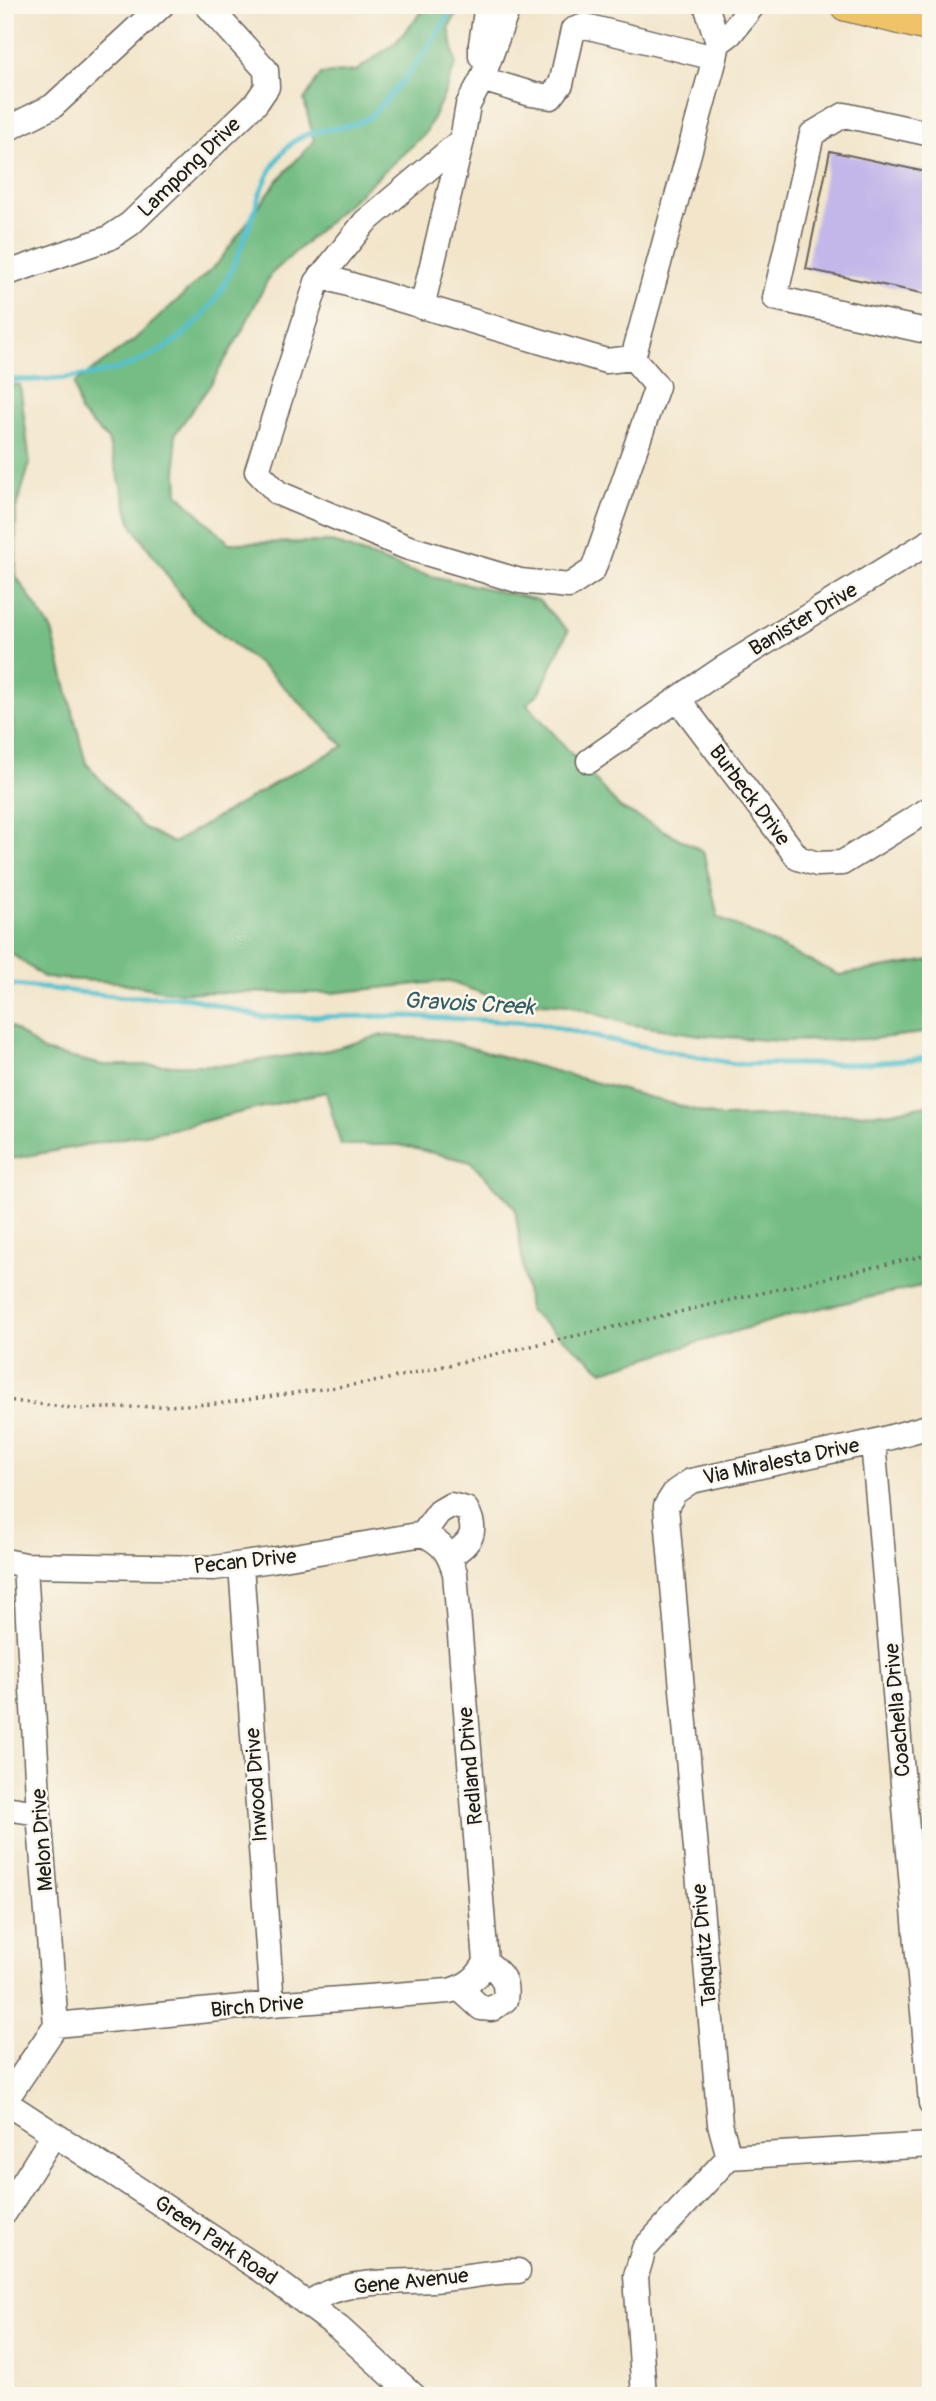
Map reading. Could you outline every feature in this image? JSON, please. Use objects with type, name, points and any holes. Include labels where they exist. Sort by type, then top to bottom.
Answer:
[{"type":"main road","points":[[846,5],[931,26]]},
{"type":"street","points":[[5,130],[53,106],[162,5]]},
{"type":"street","name":"Lampong Drive","points":[[5,274],[110,238],[130,224],[256,103],[267,88],[266,70],[207,5]]},
{"type":"street","points":[[482,79],[481,44],[487,5]]},
{"type":"street","points":[[422,307],[468,105],[482,79],[509,5]]},
{"type":"street","points":[[706,5],[717,50]]},
{"type":"street","points":[[633,358],[717,50],[753,5]]},
{"type":"street","points":[[482,79],[531,94],[551,97],[561,84],[573,30],[585,26],[717,50]]},
{"type":"street","points":[[931,134],[844,115],[812,134],[775,298],[931,332]]},
{"type":"street","points":[[462,140],[365,222],[317,282],[257,471],[278,493],[406,547],[520,581],[569,586],[593,570],[657,386],[633,358]]},
{"type":"street","points":[[321,276],[606,361],[633,358]]},
{"type":"street","name":"Banister Drive","points":[[678,699],[722,669],[931,541]]},
{"type":"street","points":[[589,761],[678,699]]},
{"type":"street","name":"Burbeck Drive","points":[[678,699],[799,858],[817,864],[842,863],[931,808]]},
{"type":"street","name":"Via Miralesta Drive","points":[[667,1531],[666,1506],[675,1492],[691,1481],[931,1426]]},
{"type":"street","name":"Coachella Drive","points":[[873,1441],[931,2103]]},
{"type":"street","name":"Tahquitz Drive","points":[[667,1531],[720,2124],[729,2157]]},
{"type":"street","name":"Pecan Drive","points":[[15,1563],[214,1568],[437,1544]]},
{"type":"street","name":"Redland Drive","points":[[437,1544],[455,1573],[475,1975]]},
{"type":"street","name":"Melon Drive","points":[[15,1563],[40,1813],[56,2025]]},
{"type":"street","name":"Inwood Drive","points":[[241,1565],[271,2004]]},
{"type":"street","points":[[5,1808],[40,1813]]},
{"type":"street","name":"Birch Drive","points":[[56,2025],[449,1990],[475,1975]]},
{"type":"street","points":[[5,2102],[56,2025]]},
{"type":"street","name":"Green Park Road","points":[[5,2102],[263,2271],[339,2328],[414,2396]]},
{"type":"street","points":[[5,2212],[54,2134]]},
{"type":"street","points":[[644,2396],[636,2276],[644,2249],[729,2157],[931,2145]]},
{"type":"street","name":"Gene Avenue","points":[[308,2304],[323,2293],[391,2281],[442,2280],[497,2271],[518,2271]]},
{"type":"path","points":[[5,1400],[80,1409],[217,1404],[379,1381],[931,1254]]},
{"type":"green space","points":[[428,5],[462,5],[449,27],[456,64],[425,134],[270,275],[211,384],[175,434],[178,494],[229,543],[332,542],[410,571],[538,600],[568,631],[540,692],[527,704],[620,808],[703,851],[718,917],[839,975],[931,960],[931,1032],[872,1039],[780,1041],[700,1035],[628,1024],[568,1005],[502,1000],[447,981],[332,993],[170,992],[116,982],[45,978],[5,949],[5,778],[12,754],[13,730],[5,682],[5,385],[20,385],[30,463],[16,509],[16,576],[52,631],[86,763],[141,826],[173,843],[344,746],[271,674],[192,611],[132,525],[108,440],[80,412],[74,384],[135,339],[217,264],[278,180],[314,141],[304,100],[321,74],[356,71],[396,42]]},
{"type":"green space","points":[[5,1022],[43,1051],[103,1065],[227,1065],[329,1050],[382,1035],[443,1040],[720,1117],[887,1113],[931,1104],[931,1284],[794,1314],[603,1371],[529,1311],[515,1207],[471,1162],[399,1145],[341,1145],[326,1092],[167,1130],[5,1160]]},
{"type":"building","points":[[830,151],[931,173],[931,295],[806,269]]},
{"type":"waterway","points":[[5,380],[68,378],[98,373],[153,355],[178,339],[200,319],[224,285],[269,172],[283,152],[309,134],[350,125],[370,117],[416,64],[454,5]]},
{"type":"waterway","name":"Gravois Creek","points":[[5,984],[124,997],[186,997],[261,1017],[407,1016],[538,1023],[604,1039],[736,1064],[856,1064],[931,1058]]}]
